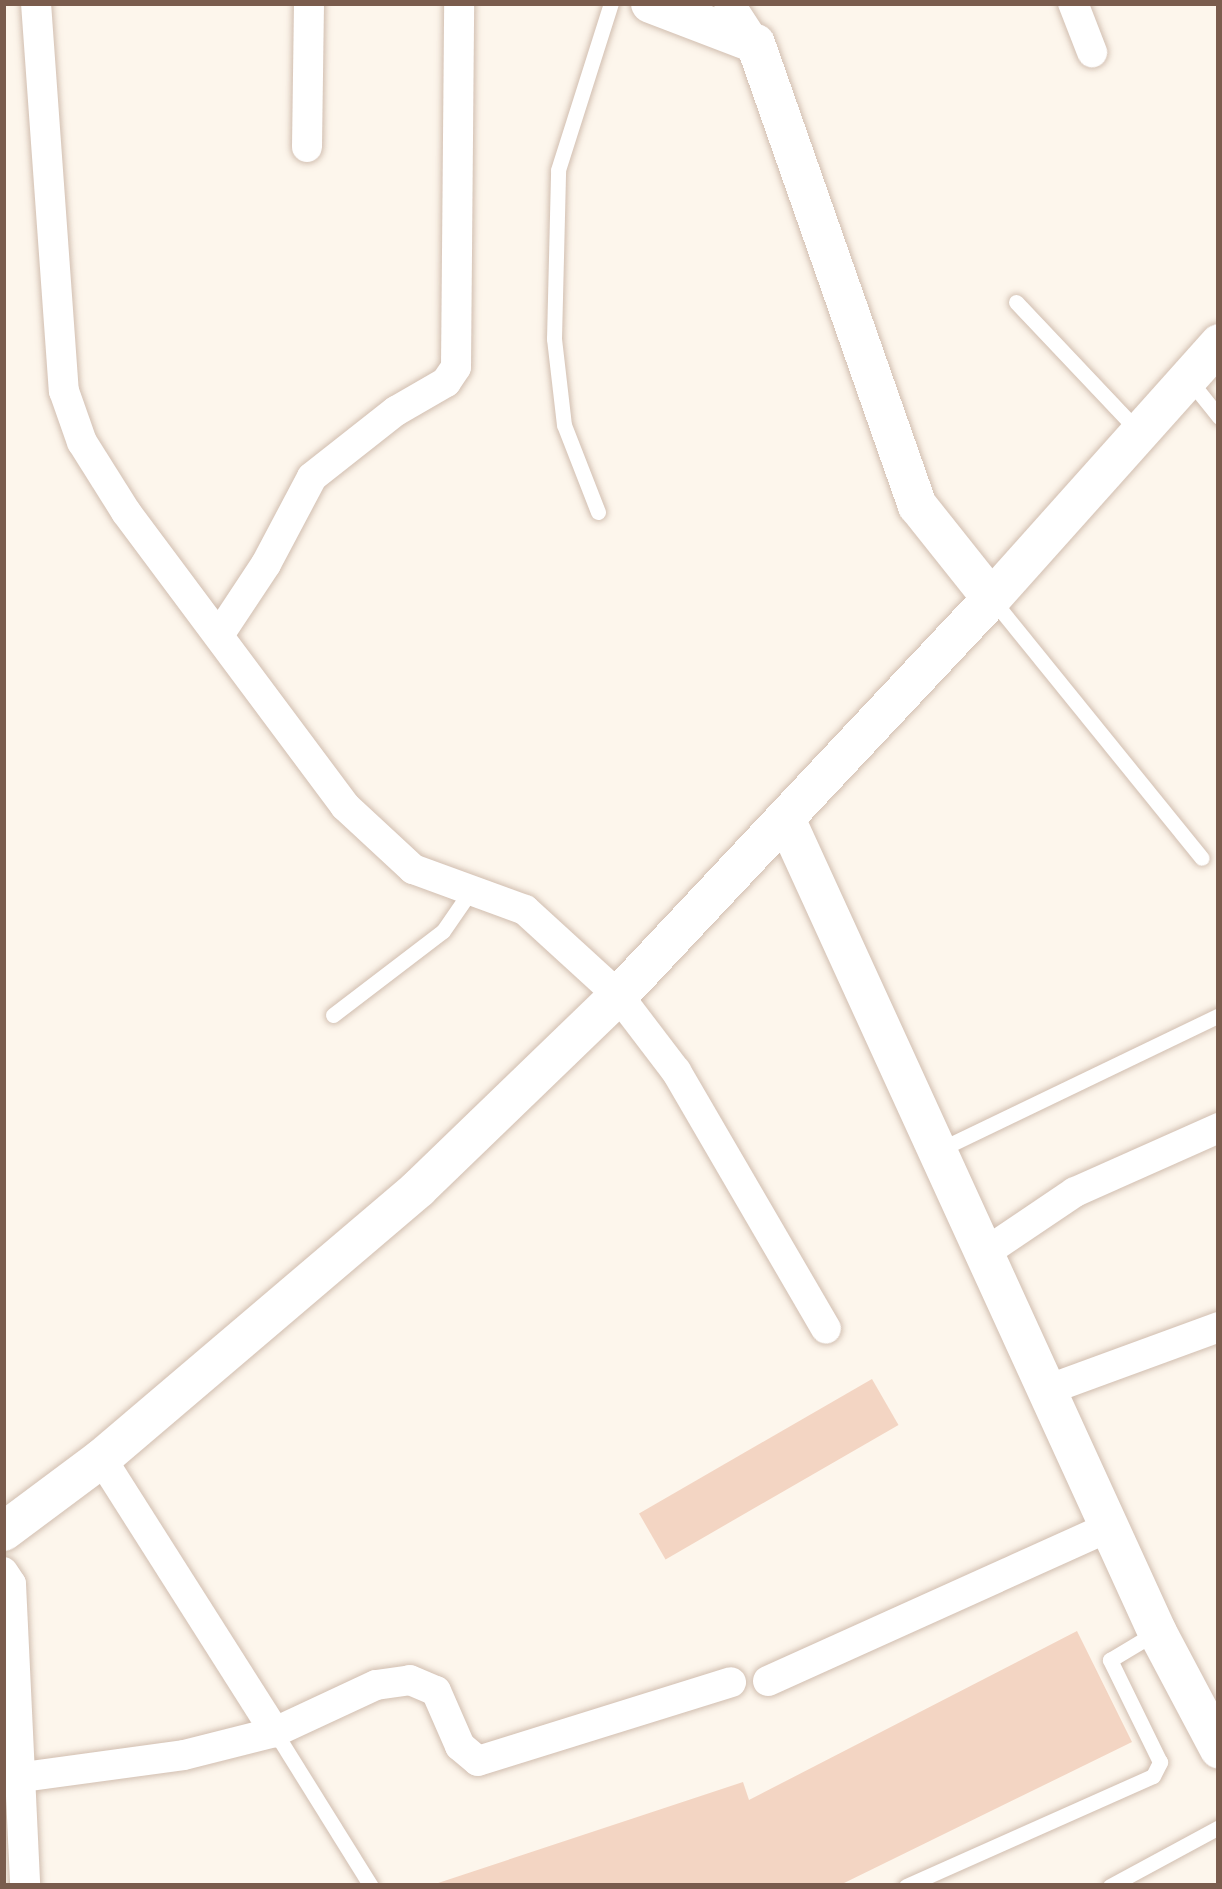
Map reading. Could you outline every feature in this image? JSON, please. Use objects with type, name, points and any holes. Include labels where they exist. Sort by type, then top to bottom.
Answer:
[{"type":"street","points":[[36,3],[64,391],[82,442],[126,512],[345,806],[413,869],[473,887],[525,910],[618,994],[676,1071],[826,1329]]},
{"type":"street","points":[[307,147],[309,3]]},
{"type":"street","points":[[219,635],[328,460],[446,382],[456,367],[459,3]]},
{"type":"street","points":[[650,3],[755,43]]},
{"type":"street","points":[[729,3],[755,43],[917,505],[991,598]]},
{"type":"street","points":[[1073,3],[1092,52]]},
{"type":"street","points":[[3,1532],[101,1458],[418,1188],[618,994],[991,598],[1219,343]]},
{"type":"street","points":[[785,818],[1156,1632],[1219,1749]]},
{"type":"street","points":[[986,1252],[1075,1192],[1219,1128]]},
{"type":"street","points":[[1047,1390],[1219,1327]]},
{"type":"street","points":[[101,1458],[275,1732]]},
{"type":"street","points":[[768,1681],[1109,1527]]},
{"type":"street","points":[[3,1572],[11,1584],[25,1886]]},
{"type":"street","points":[[23,1778],[184,1755],[275,1732],[376,1685],[410,1680],[436,1691],[460,1746],[478,1761],[730,1682]]},
{"type":"lane","points":[[598,512],[564,425],[554,339],[557,191],[558,170],[611,3]]},
{"type":"lane","points":[[1016,302],[1139,432]]},
{"type":"lane","points":[[1187,378],[1219,417]]},
{"type":"lane","points":[[991,598],[1202,858]]},
{"type":"lane","points":[[333,1015],[443,931],[473,887]]},
{"type":"lane","points":[[938,1150],[1219,1015]]},
{"type":"lane","points":[[906,1886],[1153,1776],[1160,1762],[1110,1660],[1156,1632]]},
{"type":"lane","points":[[275,1732],[371,1886]]},
{"type":"lane","points":[[1110,1886],[1219,1827]]},
{"type":"building","points":[[872,1379],[898,1425],[666,1559],[639,1514]]},
{"type":"building","points":[[1077,1631],[1132,1742],[838,1886],[429,1886],[743,1782],[749,1800]]}]
